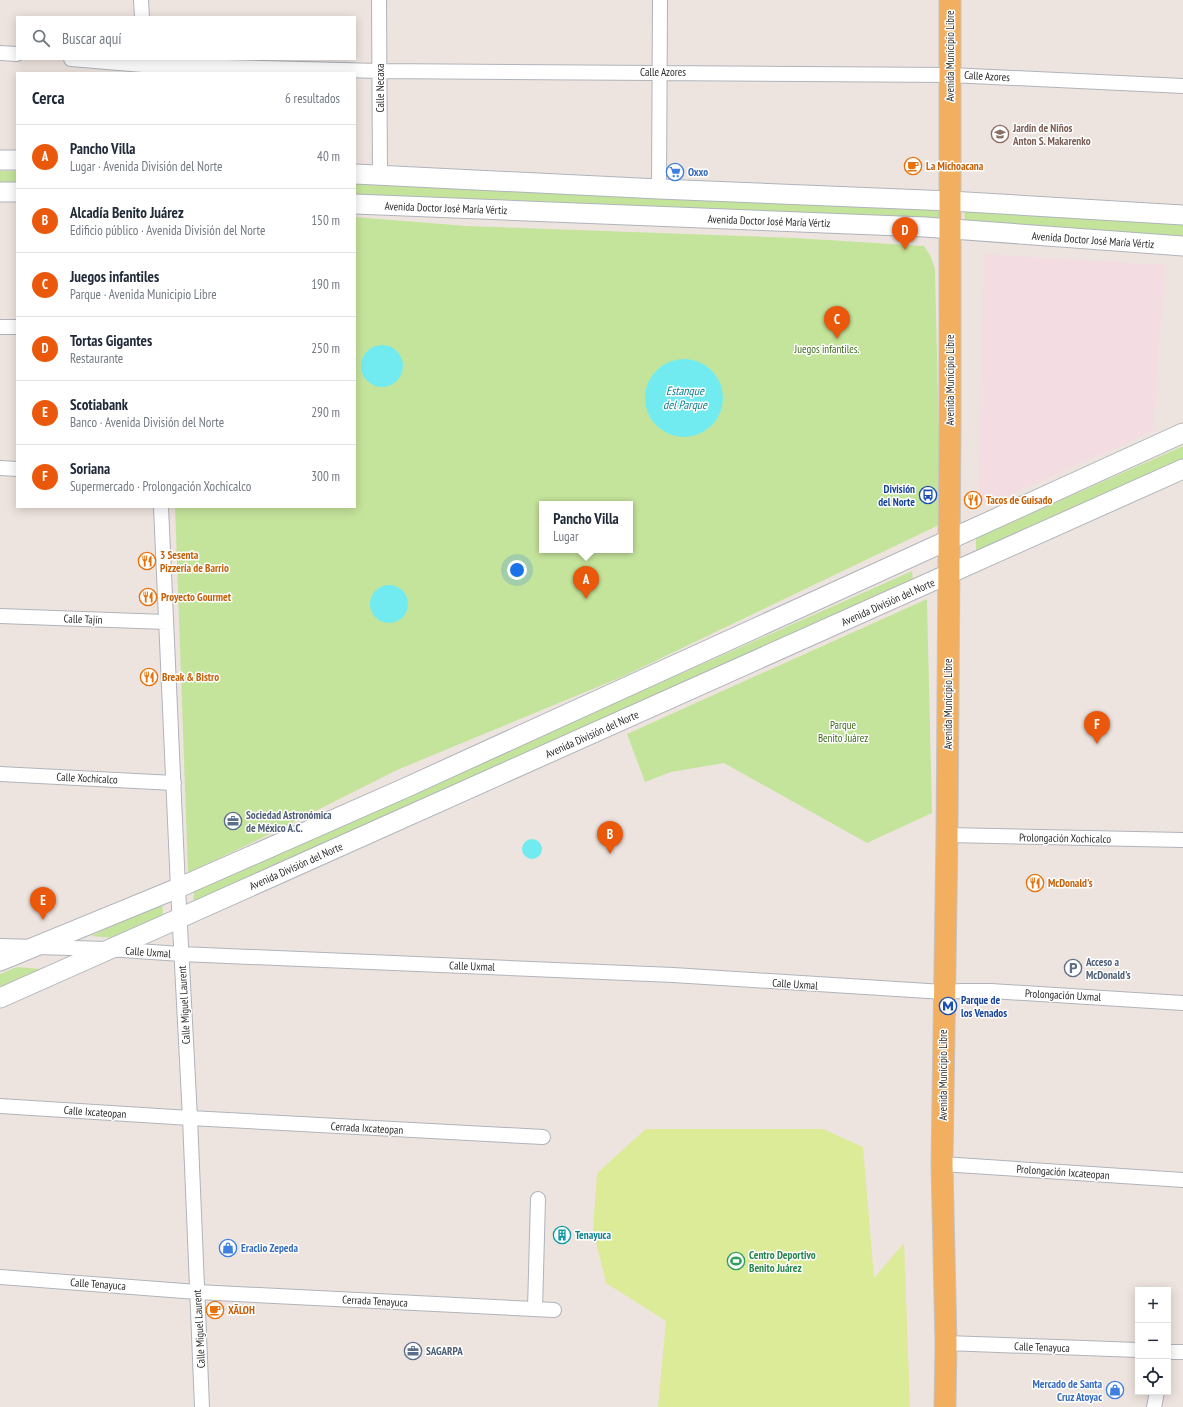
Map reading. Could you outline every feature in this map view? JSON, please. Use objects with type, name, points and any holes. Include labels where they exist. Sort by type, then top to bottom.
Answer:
[{"type":"main road","name":"Avenida Municipio Libre","points":[[945,1407],[946,1343],[942,1164],[949,540],[950,0]]},
{"type":"main road","points":[[0,160],[16,160]]},
{"type":"main road","points":[[356,174],[950,201],[1183,215]]},
{"type":"main road","points":[[0,192],[16,192]]},
{"type":"main road","name":"Avenida Doctor José María Vértiz","points":[[356,204],[950,229],[1183,246]]},
{"type":"main road","points":[[0,961],[178,888],[406,788],[1183,433]]},
{"type":"main road","name":"Avenida División del Norte","points":[[0,998],[1183,469]]},
{"type":"street","points":[[141,0],[142,16]]},
{"type":"street","name":"Calle Necaxa","points":[[379,0],[380,175]]},
{"type":"street","points":[[660,0],[660,189]]},
{"type":"street","points":[[0,53],[16,54]]},
{"type":"street","name":"Calle Azores","points":[[81,60],[143,66],[380,71],[950,75],[1183,86]]},
{"type":"street","points":[[0,327],[16,327]]},
{"type":"street","points":[[0,468],[16,469]]},
{"type":"street","name":"Calle Miguel Laurent","points":[[161,508],[202,1407]]},
{"type":"street","name":"Calle Tajín","points":[[0,616],[166,622]]},
{"type":"street","name":"Calle Xochicalco","points":[[0,774],[174,783]]},
{"type":"street","name":"Prolongación Xochicalco","points":[[946,836],[1182,843]]},
{"type":"street","name":"Calle Uxmal","points":[[0,946],[108,949],[181,954],[666,975],[944,992]]},
{"type":"street","name":"Prolongación Uxmal","points":[[944,992],[991,991],[1183,1003]]},
{"type":"street","name":"Calle Ixcateopan","points":[[0,1106],[190,1118]]},
{"type":"street","name":"Cerrada Ixcateopan","points":[[190,1118],[543,1137]]},
{"type":"street","name":"Prolongación Ixcateopan","points":[[942,1164],[1183,1180]]},
{"type":"street","points":[[535,1309],[538,1200]]},
{"type":"street","name":"Calle Tenayuca","points":[[0,1277],[197,1292]]},
{"type":"street","name":"Cerrada Tenayuca","points":[[197,1292],[554,1310]]},
{"type":"street","name":"Calle Tenayuca","points":[[946,1343],[1135,1350]]},
{"type":"street","points":[[1171,1352],[1183,1352]]},
{"type":"street","points":[[1154,1407],[1156,1395]]},
{"type":"shaded area","points":[[984,254],[1165,265],[1153,431],[1006,497],[978,503]]},
{"type":"green space","points":[[0,171],[16,171],[16,183],[0,183]]},
{"type":"green space","points":[[356,181],[941,210],[940,218],[356,194]]},
{"type":"green space","points":[[964,208],[1183,224],[1183,238],[965,222]]},
{"type":"green space","name":"Juegos infantiles.","points":[[356,217],[467,226],[795,238],[924,246],[930,255],[935,269],[941,524],[624,676],[397,770],[266,836],[188,873],[175,508],[356,508]]},
{"type":"green space","points":[[1183,446],[1183,463],[976,556],[976,538]]},
{"type":"green space","points":[[912,571],[913,580],[193,905],[194,890]]},
{"type":"green space","name":"Parque Benito Juárez","points":[[927,599],[932,813],[867,843],[724,763],[671,772],[645,782],[627,734]]},
{"type":"green space","points":[[162,900],[163,916],[114,938],[91,936]]},
{"type":"green space","points":[[17,967],[40,969],[0,987],[0,974]]},
{"type":"green space","name":"Centro Deportivo Benito Juárez","points":[[646,1129],[823,1129],[863,1147],[874,1278],[904,1243],[910,1407],[658,1407],[666,1321],[606,1283],[593,1230],[597,1173]]},
{"type":"water","points":[[382,345],[397,351],[403,366],[397,381],[382,387],[367,381],[361,366],[367,351]]},
{"type":"water","name":"Estanque del Parque","points":[[676,359],[692,359],[706,365],[717,376],[723,390],[723,406],[717,420],[706,431],[692,437],[676,437],[662,431],[651,420],[645,406],[645,390],[651,376],[662,365]]},
{"type":"water","points":[[389,585],[399,588],[405,594],[408,604],[405,614],[399,620],[389,623],[379,620],[373,614],[370,604],[373,594],[379,588]]},
{"type":"water","points":[[532,839],[539,842],[542,849],[539,856],[532,859],[525,856],[522,849],[525,842]]},
{"type":"place","name":"Jardín de Niños Anton S. Makarenko","points":[[1000,134]]},
{"type":"place","name":"La Michoacana","points":[[913,166]]},
{"type":"place","name":"Oxxo","points":[[675,172]]},
{"type":"place","name":"Tortas Gigantes","points":[[905,250]]},
{"type":"place","name":"Juegos infantiles","points":[[837,339]]},
{"type":"place","name":"División del Norte","points":[[928,495]]},
{"type":"place","name":"Tacos de Guisado","points":[[973,500]]},
{"type":"place","name":"3 Sesenta Pizzería de Barrio","points":[[147,561]]},
{"type":"place","name":"Proyecto Gourmet","points":[[148,597]]},
{"type":"place","name":"Pancho Villa","points":[[586,599]]},
{"type":"place","name":"Break & Bistro","points":[[149,677]]},
{"type":"place","name":"Soriana","points":[[1097,744]]},
{"type":"place","name":"Sociedad Astronómica de México A.C.","points":[[233,821]]},
{"type":"place","name":"Alcadía Benito Juárez","points":[[610,854]]},
{"type":"place","name":"McDonald's","points":[[1035,883]]},
{"type":"place","name":"Scotiabank","points":[[43,920]]},
{"type":"place","name":"Acceso a McDonald's","points":[[1073,968]]},
{"type":"place","name":"Parque de los Venados","points":[[948,1006]]},
{"type":"place","name":"Tenayuca","points":[[562,1235]]},
{"type":"place","name":"Eraclio Zepeda","points":[[228,1248]]},
{"type":"place","name":"Centro Deportivo Benito Juárez","points":[[736,1261]]},
{"type":"place","name":"XĀLOH","points":[[215,1310]]},
{"type":"place","name":"SAGARPA","points":[[413,1351]]},
{"type":"place","name":"Mercado de Santa Cruz Atoyac","points":[[1115,1390]]}]
